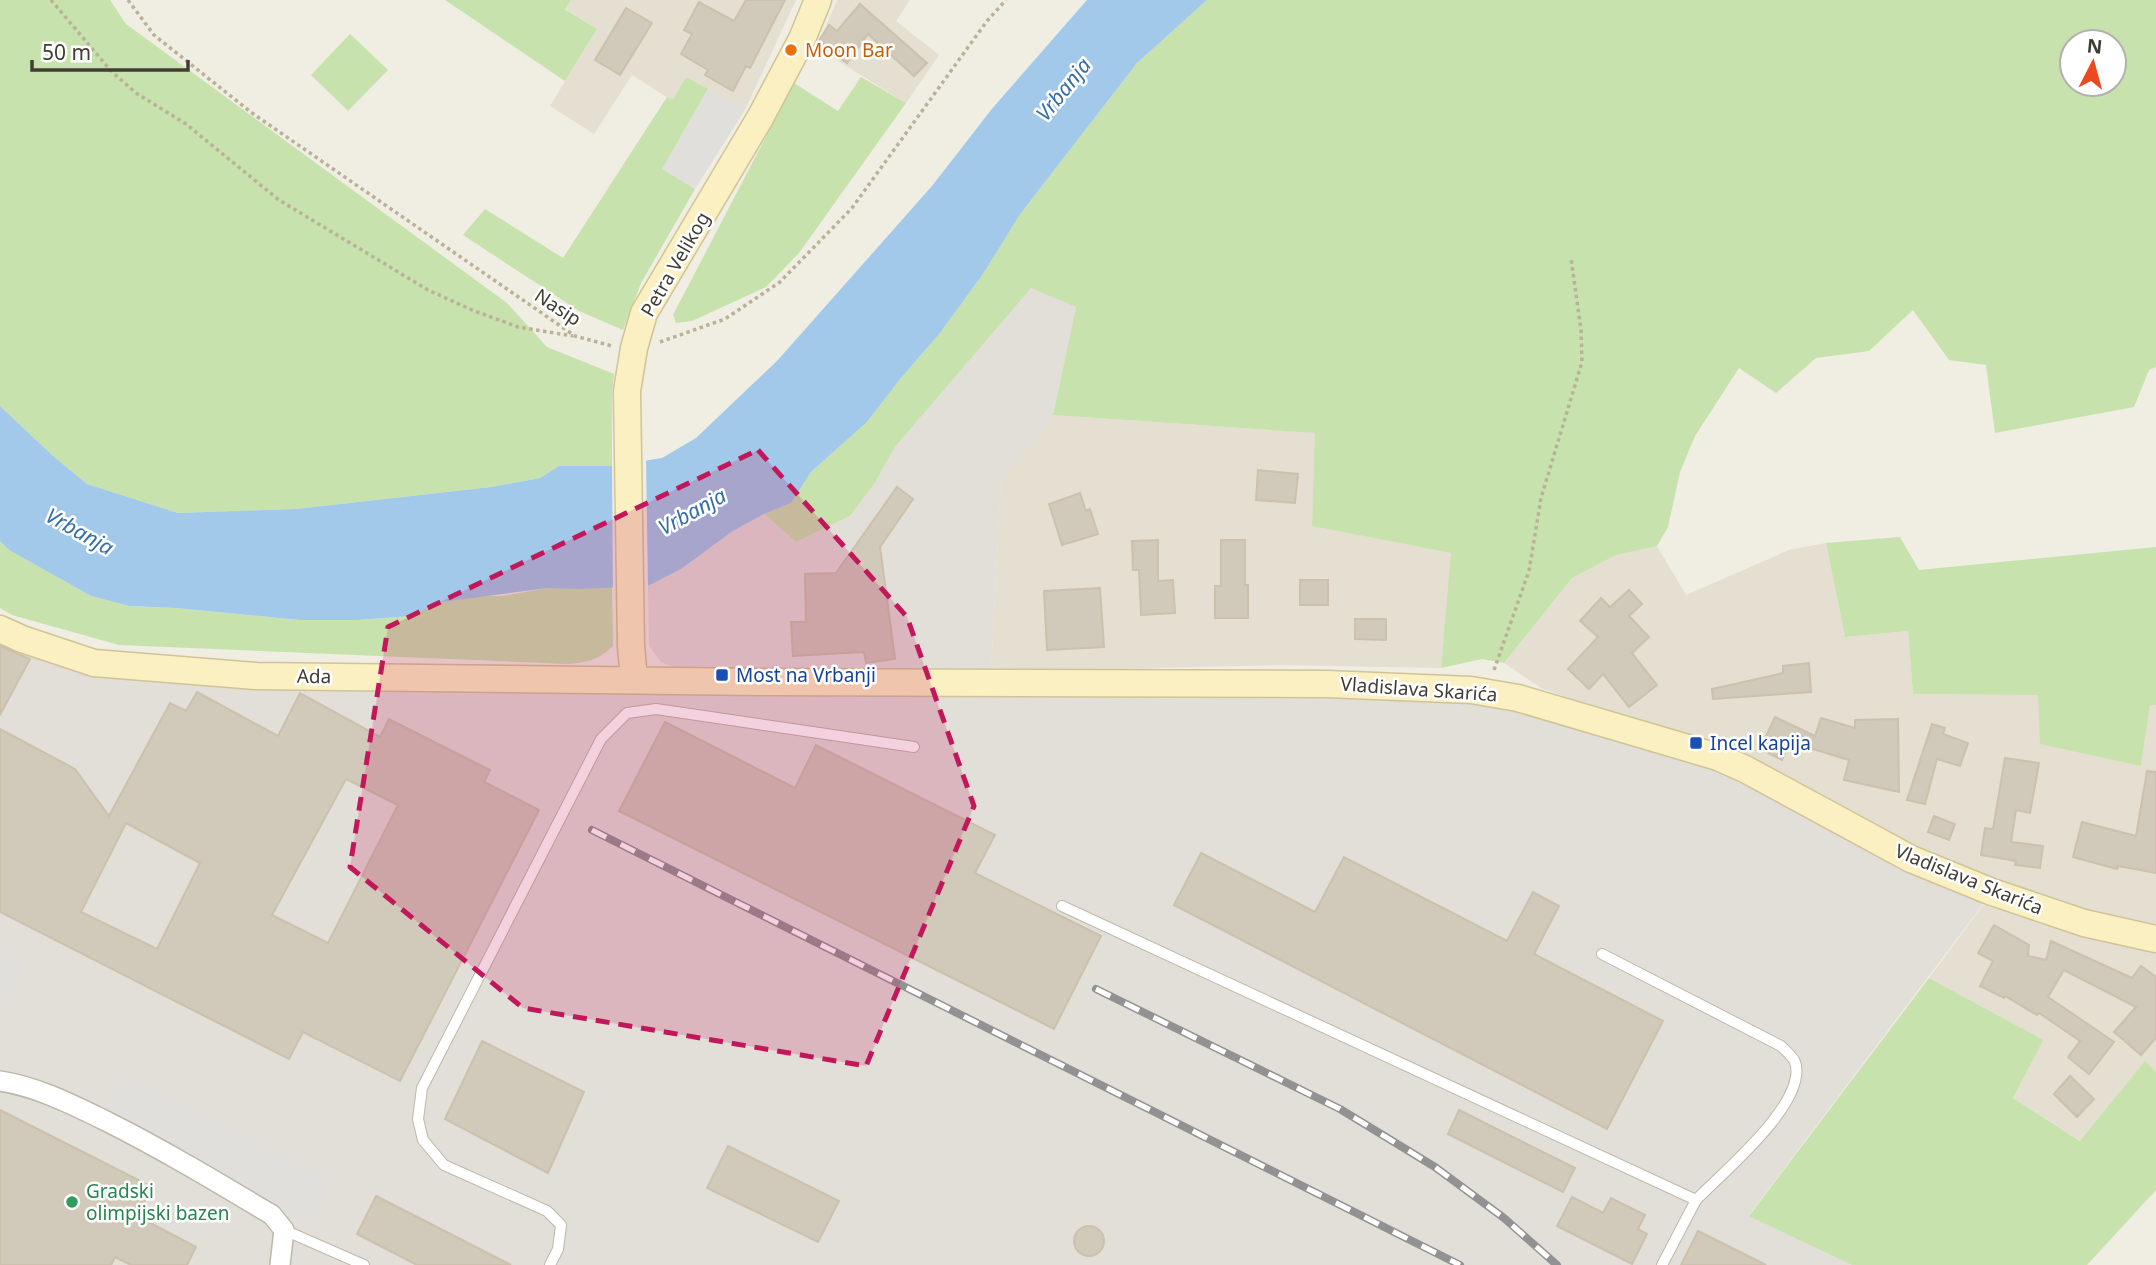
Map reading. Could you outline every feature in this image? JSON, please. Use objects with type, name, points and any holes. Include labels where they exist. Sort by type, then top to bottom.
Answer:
[{"type":"street","name":"Petra Velikog","points":[[634,680],[631,646],[627,391],[631,361],[644,313],[760,118],[802,39],[818,0]]},
{"type":"street","name":"Ada","points":[[0,629],[94,663],[143,668],[256,676],[634,680]]},
{"type":"street","name":"Vladislava Skarića","points":[[634,680],[1327,684],[1486,692],[1518,698],[1718,757],[1911,859],[1992,892],[2084,923],[2156,939]]},
{"type":"street","points":[[0,1081],[54,1096],[157,1147],[272,1215],[284,1230],[280,1265]]},
{"type":"lane","points":[[550,1265],[558,1249],[561,1225],[547,1210],[444,1165],[424,1140],[418,1119],[422,1087],[601,739],[627,713],[656,709],[914,747]]},
{"type":"lane","points":[[1062,906],[1696,1200]]},
{"type":"lane","points":[[1602,954],[1781,1046],[1795,1062],[1796,1078],[1789,1100],[1773,1123],[1696,1200],[1662,1265]]},
{"type":"lane","points":[[284,1230],[364,1265]]},
{"type":"path","points":[[51,0],[111,71],[127,85],[186,124],[279,200],[428,290],[518,327],[575,336]]},
{"type":"path","name":"Nasip","points":[[128,0],[153,35],[252,113],[575,336],[622,349],[631,361],[650,345],[725,319],[780,282],[852,208],[987,21],[1006,0]]},
{"type":"path","points":[[1486,692],[1530,571],[1541,498],[1582,362],[1581,330],[1571,258]]},
{"type":"highlighted area","points":[[758,450],[907,617],[974,806],[866,1066],[523,1008],[350,867],[388,627]]},
{"type":"shaded area","points":[[571,0],[796,0],[745,110],[686,77],[673,101],[632,75],[594,134],[550,106],[597,29],[565,8]]},
{"type":"shaded area","points":[[837,0],[910,0],[896,21],[939,55],[906,103],[817,48]]},
{"type":"shaded area","points":[[708,89],[745,110],[695,189],[662,169]]},
{"type":"shaded area","points":[[1031,287],[1076,307],[1053,415],[1041,435],[1001,479],[991,672],[679,669],[661,662],[649,646],[648,586],[681,569],[733,531],[764,514],[796,542],[850,516],[874,484],[895,447]]},
{"type":"shaded area","points":[[1053,415],[1316,433],[1312,526],[1452,553],[1441,668],[1279,665],[991,672],[1001,478],[1041,435]]},
{"type":"shaded area","points":[[1826,543],[1845,637],[1908,631],[1913,694],[2038,695],[2141,766],[2150,705],[2156,705],[2156,925],[2101,917],[1954,864],[1898,840],[1737,749],[1715,740],[1604,711],[1541,688],[1504,663],[1572,578],[1616,555],[1657,546],[1686,595],[1789,550]]},
{"type":"shaded area","points":[[0,629],[94,663],[1471,690],[1718,757],[1992,892],[1749,1215],[1852,1265],[0,1265]]},
{"type":"shaded area","points":[[1983,905],[2061,930],[2156,953],[2156,1072],[2145,1062],[2081,1141],[2013,1098],[2042,1040],[1929,978]]},
{"type":"shaded area","points":[[0,951],[24,963],[0,1006]]},
{"type":"shaded area","points":[[123,1075],[330,1180],[309,1226],[102,1112]]},
{"type":"green space","points":[[0,0],[110,0],[126,24],[507,303],[547,347],[614,374],[612,466],[559,466],[540,478],[491,487],[296,509],[178,513],[87,484],[0,406]]},
{"type":"green space","points":[[445,0],[571,0],[565,9],[597,29],[565,81]]},
{"type":"green space","points":[[1207,0],[2156,0],[2156,367],[2149,370],[2134,407],[1995,433],[1986,365],[1949,360],[1913,310],[1869,351],[1816,358],[1776,393],[1739,368],[1695,436],[1680,472],[1668,527],[1657,546],[1616,555],[1572,578],[1504,663],[1482,659],[1441,668],[1451,553],[1312,526],[1315,433],[1053,415],[1076,307],[1031,288],[895,447],[874,484],[850,516],[796,542],[764,514],[791,503],[811,472],[867,422],[940,333],[983,274],[1021,213],[1137,63]]},
{"type":"green space","points":[[350,34],[388,70],[348,111],[311,75]]},
{"type":"green space","points":[[686,77],[708,89],[663,168],[695,189],[641,283],[623,330],[579,311],[463,235],[485,209],[563,258],[667,97],[673,100]]},
{"type":"green space","points":[[861,77],[906,103],[799,253],[766,287],[692,321],[676,323],[673,315],[794,83],[838,111]]},
{"type":"green space","points":[[1900,537],[1919,570],[2156,547],[2156,705],[2150,705],[2141,766],[2040,744],[2038,695],[1913,694],[1908,631],[1845,637],[1826,543]]},
{"type":"green space","points":[[0,541],[9,550],[91,596],[129,606],[300,620],[411,616],[442,602],[478,596],[502,596],[548,588],[612,587],[613,646],[592,660],[566,664],[119,645],[12,615],[0,608]]},
{"type":"green space","points":[[1929,978],[2043,1040],[2013,1098],[2080,1141],[2145,1061],[2156,1072],[2156,1190],[2087,1265],[1852,1265],[1749,1216]]},
{"type":"water","name":"Vrbanja","points":[[1087,0],[1207,0],[1137,63],[1021,213],[983,274],[940,333],[867,422],[811,472],[791,503],[733,531],[681,569],[648,586],[548,588],[442,602],[411,616],[300,620],[129,606],[91,596],[9,550],[0,541],[0,406],[87,484],[178,513],[296,509],[491,487],[540,478],[559,466],[612,466],[662,458],[696,438],[777,361],[932,186],[991,110]]},
{"type":"pier","points":[[646,457],[648,589],[613,591],[612,462]]},
{"type":"building","points":[[746,0],[785,0],[750,68],[746,66],[733,91],[705,75],[708,70],[681,54],[692,34],[684,30],[699,2],[734,21]]},
{"type":"building","points":[[860,4],[927,63],[914,76],[868,34],[847,63],[818,42],[829,25],[837,31]]},
{"type":"building","points":[[626,8],[652,23],[620,75],[595,60]]},
{"type":"building","points":[[1258,470],[1298,474],[1295,503],[1256,500]]},
{"type":"building","points":[[897,487],[913,499],[880,547],[895,659],[866,663],[864,652],[793,656],[791,622],[806,622],[805,574],[836,573]]},
{"type":"building","points":[[1080,493],[1086,511],[1090,509],[1098,534],[1062,545],[1049,504]]},
{"type":"building","points":[[1158,540],[1158,581],[1173,580],[1175,613],[1141,615],[1139,570],[1133,570],[1132,541]]},
{"type":"building","points":[[1221,540],[1245,540],[1248,618],[1215,618],[1215,586],[1221,586]]},
{"type":"building","points":[[1300,580],[1328,580],[1328,605],[1300,605]]},
{"type":"building","points":[[1100,588],[1104,647],[1047,650],[1044,591]]},
{"type":"building","points":[[1629,590],[1642,604],[1629,616],[1649,637],[1632,653],[1657,685],[1629,707],[1603,674],[1589,689],[1568,669],[1598,637],[1580,621],[1601,598],[1610,607]]},
{"type":"building","points":[[1355,619],[1386,619],[1386,640],[1355,639]]},
{"type":"building","points":[[0,646],[30,659],[0,715]]},
{"type":"building","points":[[1809,663],[1811,692],[1713,699],[1712,689],[1783,673],[1783,666]]},
{"type":"building","points":[[197,692],[278,736],[300,693],[380,737],[389,719],[490,770],[484,782],[539,810],[400,1081],[303,1032],[289,1059],[0,912],[0,729],[75,769],[109,816],[170,703],[186,711]],"holes":[[[346,779],[398,805],[328,943],[272,915]],[[126,823],[200,863],[157,949],[81,912]]]},
{"type":"building","points":[[1775,717],[1815,736],[1821,718],[1855,728],[1855,720],[1898,719],[1899,792],[1844,780],[1849,760],[1790,742],[1782,760],[1760,749]]},
{"type":"building","points":[[665,722],[795,788],[816,745],[995,835],[975,873],[1101,936],[1054,1029],[619,811]]},
{"type":"building","points":[[1932,724],[1945,728],[1943,734],[1968,743],[1960,766],[1937,759],[1925,804],[1907,800]]},
{"type":"building","points":[[2005,758],[2039,763],[2030,813],[2016,810],[2011,842],[2043,846],[2040,868],[2015,865],[2016,861],[1981,855],[1985,828],[1993,829]]},
{"type":"building","points":[[2147,771],[2156,772],[2156,873],[2118,866],[2117,869],[2073,857],[2082,822],[2136,836]]},
{"type":"building","points":[[1934,816],[1955,824],[1949,840],[1928,832]]},
{"type":"building","points":[[1201,853],[1315,912],[1344,857],[1507,941],[1533,892],[1559,906],[1534,954],[1663,1021],[1607,1129],[1174,905]]},
{"type":"building","points":[[1994,925],[2029,945],[2028,956],[2046,960],[2051,941],[2132,978],[2141,966],[2156,977],[2156,1038],[2141,1055],[2114,1032],[2136,1007],[2064,970],[2048,997],[2114,1042],[2089,1074],[2068,1057],[2080,1041],[2039,1013],[2037,1015],[2005,996],[2004,998],[1980,986],[1993,961],[1978,953]]},
{"type":"building","points":[[482,1041],[584,1092],[548,1173],[445,1119]]},
{"type":"building","points":[[2070,1076],[2094,1099],[2077,1117],[2054,1094]]},
{"type":"building","name":"Gradski olimpijski bazen","points":[[0,1110],[152,1187],[137,1216],[196,1247],[187,1265],[131,1265],[115,1257],[111,1265],[0,1265]]},
{"type":"building","points":[[1459,1110],[1575,1168],[1563,1192],[1448,1134]]},
{"type":"building","points":[[728,1146],[839,1201],[818,1242],[707,1188]]},
{"type":"building","points":[[376,1196],[511,1265],[417,1265],[357,1234]]},
{"type":"building","points":[[1572,1197],[1603,1213],[1611,1198],[1645,1215],[1638,1229],[1647,1234],[1632,1264],[1557,1226]]},
{"type":"building","points":[[1089,1226],[1100,1230],[1104,1241],[1100,1252],[1089,1256],[1078,1252],[1074,1241],[1078,1230]]},
{"type":"building","points":[[1698,1231],[1766,1265],[1681,1265]]},
{"type":"railway","points":[[592,830],[1460,1265]]},
{"type":"railway","points":[[1096,989],[1340,1109],[1435,1167],[1504,1218],[1557,1265]]},
{"type":"place","name":"Moon Bar","points":[[791,50]]},
{"type":"place","name":"Most na Vrbanji","points":[[722,675]]},
{"type":"place","name":"Incel kapija","points":[[1696,743]]},
{"type":"place","name":"Gradski olimpijski bazen","points":[[72,1202]]}]
